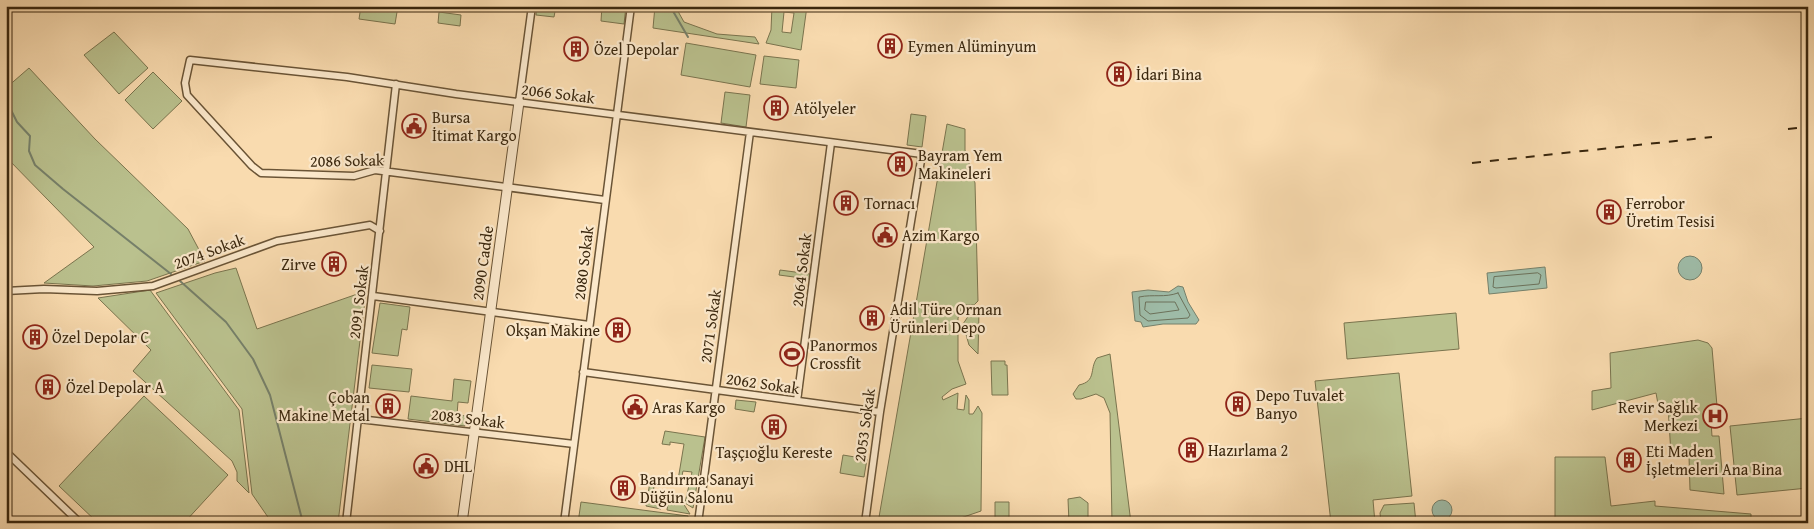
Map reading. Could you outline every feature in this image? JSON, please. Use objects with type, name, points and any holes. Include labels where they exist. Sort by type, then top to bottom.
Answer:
[{"type":"street","name":"2090 Cadde","points":[[462,523],[532,6]]},
{"type":"street","name":"2080 Sokak","points":[[564,523],[631,6]]},
{"type":"street","name":"2066 Sokak","points":[[190,60],[396,84],[616,115],[922,154]]},
{"type":"street","name":"2086 Sokak","points":[[190,60],[185,83],[188,96],[258,171],[268,174],[354,176],[371,171],[387,172],[605,200]]},
{"type":"street","name":"2091 Sokak","points":[[346,523],[396,84]]},
{"type":"street","name":"2071 Sokak","points":[[698,523],[750,132]]},
{"type":"street","name":"2064 Sokak","points":[[797,401],[831,143]]},
{"type":"street","name":"2053 Sokak","points":[[864,523],[922,154]]},
{"type":"street","name":"2074 Sokak","points":[[6,292],[44,289],[96,291],[153,286],[229,257],[286,239],[370,225],[380,231]]},
{"type":"street","points":[[373,296],[589,325]]},
{"type":"street","name":"2062 Sokak","points":[[583,372],[880,412]]},
{"type":"street","name":"2083 Sokak","points":[[359,419],[574,444]]},
{"type":"street","points":[[6,452],[80,523]]},
{"type":"green space","points":[[361,6],[398,6],[395,24],[359,19]]},
{"type":"green space","points":[[537,6],[556,6],[554,17],[536,15]]},
{"type":"green space","points":[[602,6],[626,6],[624,24],[601,21]]},
{"type":"green space","points":[[655,6],[675,6],[684,22],[717,34],[755,37],[759,44],[653,28]]},
{"type":"green space","points":[[772,6],[807,6],[801,50],[766,43],[771,30]],"holes":[[[784,12],[794,13],[791,33],[782,32]]]},
{"type":"green space","points":[[439,12],[461,15],[460,26],[438,23]]},
{"type":"green space","points":[[114,32],[148,68],[119,94],[84,55]]},
{"type":"green space","points":[[686,43],[756,55],[750,87],[681,75]]},
{"type":"green space","points":[[764,56],[799,60],[796,88],[760,84]]},
{"type":"green space","points":[[29,68],[95,139],[188,229],[205,261],[147,281],[93,286],[44,283],[94,247],[6,157],[6,88]]},
{"type":"green space","points":[[153,72],[182,101],[153,129],[125,100]]},
{"type":"green space","points":[[725,92],[750,95],[746,127],[721,123]]},
{"type":"green space","points":[[911,114],[926,116],[922,147],[907,145]]},
{"type":"green space","points":[[947,124],[965,129],[965,150],[975,183],[978,301],[974,305],[963,305],[958,318],[958,361],[966,384],[952,389],[942,397],[943,400],[958,393],[957,409],[964,410],[966,395],[969,400],[969,414],[973,414],[978,406],[982,413],[981,511],[955,520],[956,523],[878,523]]},
{"type":"green space","points":[[236,268],[257,329],[366,291],[338,523],[272,523],[252,494],[242,409],[156,293]]},
{"type":"green space","points":[[780,270],[810,274],[809,279],[779,275]]},
{"type":"green space","points":[[150,290],[239,410],[249,493],[237,481],[237,472],[232,461],[133,371],[151,350],[98,298]]},
{"type":"green space","points":[[380,303],[410,307],[407,330],[402,329],[398,356],[372,353]]},
{"type":"green space","points":[[979,312],[978,354],[969,345],[963,324],[969,315]]},
{"type":"green space","points":[[1456,313],[1459,349],[1347,359],[1344,323]]},
{"type":"green space","points":[[1698,340],[1708,343],[1712,348],[1717,406],[1710,408],[1712,436],[1719,436],[1724,494],[1690,490],[1689,456],[1671,455],[1668,405],[1658,404],[1656,393],[1592,410],[1592,391],[1611,388],[1610,353]]},
{"type":"green space","points":[[1110,354],[1131,523],[1112,523],[1110,413],[1104,398],[1096,394],[1076,399],[1073,394],[1079,385],[1085,383],[1090,378],[1097,358]]},
{"type":"green space","points":[[991,361],[1005,361],[1005,365],[1007,365],[1008,395],[992,395]]},
{"type":"green space","points":[[372,365],[412,369],[409,392],[369,388]]},
{"type":"green space","points":[[1399,373],[1412,496],[1373,500],[1375,523],[1331,523],[1315,381]]},
{"type":"green space","points":[[454,379],[471,381],[468,403],[458,402],[457,415],[466,416],[465,426],[408,419],[411,396],[452,401]]},
{"type":"green space","points":[[144,396],[228,475],[184,523],[98,523],[59,486]]},
{"type":"green space","points":[[736,400],[756,402],[754,412],[735,409]]},
{"type":"green space","points":[[1808,418],[1808,488],[1737,495],[1730,426]]},
{"type":"green space","points":[[665,431],[705,437],[693,508],[685,503],[692,472],[683,471],[681,480],[678,480],[684,444],[670,442],[670,445],[662,444]]},
{"type":"green space","points":[[843,455],[867,459],[864,477],[840,473]]},
{"type":"green space","points":[[1555,457],[1605,457],[1611,506],[1655,501],[1655,506],[1751,514],[1751,523],[1555,523]]},
{"type":"green space","points":[[651,476],[656,477],[652,497],[683,503],[690,514],[667,510],[668,503],[662,502],[661,509],[646,506]]},
{"type":"green space","points":[[1080,497],[1088,503],[1088,523],[1069,523],[1068,499]]},
{"type":"green space","points":[[581,502],[688,516],[687,523],[578,523]]},
{"type":"green space","points":[[995,502],[1009,502],[1009,523],[995,523]]},
{"type":"green space","points":[[1414,503],[1416,523],[1381,523],[1380,513],[1384,505]]},
{"type":"water","points":[[1690,256],[1695,257],[1701,263],[1701,273],[1695,279],[1690,280],[1685,279],[1679,273],[1678,268],[1679,263],[1685,257]]},
{"type":"water","points":[[1545,267],[1547,288],[1489,294],[1487,273]]},
{"type":"water","points":[[1178,286],[1183,287],[1188,302],[1199,320],[1196,324],[1163,324],[1143,327],[1141,322],[1135,321],[1132,292],[1148,290],[1169,292]]},
{"type":"water","points":[[1442,500],[1449,503],[1452,510],[1449,517],[1442,520],[1435,517],[1432,510],[1435,503]]},
{"type":"waterway","points":[[670,6],[688,37]]},
{"type":"waterway","points":[[1806,6],[1808,28]]},
{"type":"waterway","points":[[6,100],[17,122],[30,136],[29,151],[35,165],[171,274]]},
{"type":"waterway","points":[[180,281],[226,322],[253,359],[270,395],[303,523]]},
{"type":"railway","points":[[1788,129],[1808,127]]},
{"type":"railway","points":[[1472,163],[1712,137]]},
{"type":"place","name":"Eymen Alüminyum","points":[[890,46]]},
{"type":"place","name":"Özel Depolar","points":[[576,49]]},
{"type":"place","name":"İdari Bina","points":[[1119,74]]},
{"type":"place","name":"Atölyeler","points":[[776,108]]},
{"type":"place","name":"Bursa İtimat Kargo","points":[[414,126]]},
{"type":"place","name":"Bayram Yem Makineleri","points":[[900,164]]},
{"type":"place","name":"Tornacı","points":[[846,203]]},
{"type":"place","name":"Ferrobor Üretim Tesisi","points":[[1609,212]]},
{"type":"place","name":"Azim Kargo","points":[[885,235]]},
{"type":"place","name":"Zirve","points":[[334,264]]},
{"type":"place","name":"Adil Türe Orman Ürünleri Depo","points":[[872,318]]},
{"type":"place","name":"Okşan Makine","points":[[618,330]]},
{"type":"place","name":"Özel Depolar C","points":[[35,337]]},
{"type":"place","name":"Panormos Crossfit","points":[[792,354]]},
{"type":"place","name":"Özel Depolar A","points":[[48,387]]},
{"type":"place","name":"Depo Tuvalet Banyo","points":[[1238,404]]},
{"type":"place","name":"Çoban Makine Metal","points":[[388,406]]},
{"type":"place","name":"Aras Kargo","points":[[635,407]]},
{"type":"place","name":"Revir Sağlık Merkezi","points":[[1715,416]]},
{"type":"place","name":"Taşçıoğlu Kereste","points":[[774,427]]},
{"type":"place","name":"Hazırlama 2","points":[[1191,450]]},
{"type":"place","name":"Eti Maden İşletmeleri Ana Bina","points":[[1629,460]]},
{"type":"place","name":"DHL","points":[[426,466]]},
{"type":"place","name":"Bandırma Sanayi Düğün Salonu","points":[[623,488]]}]
